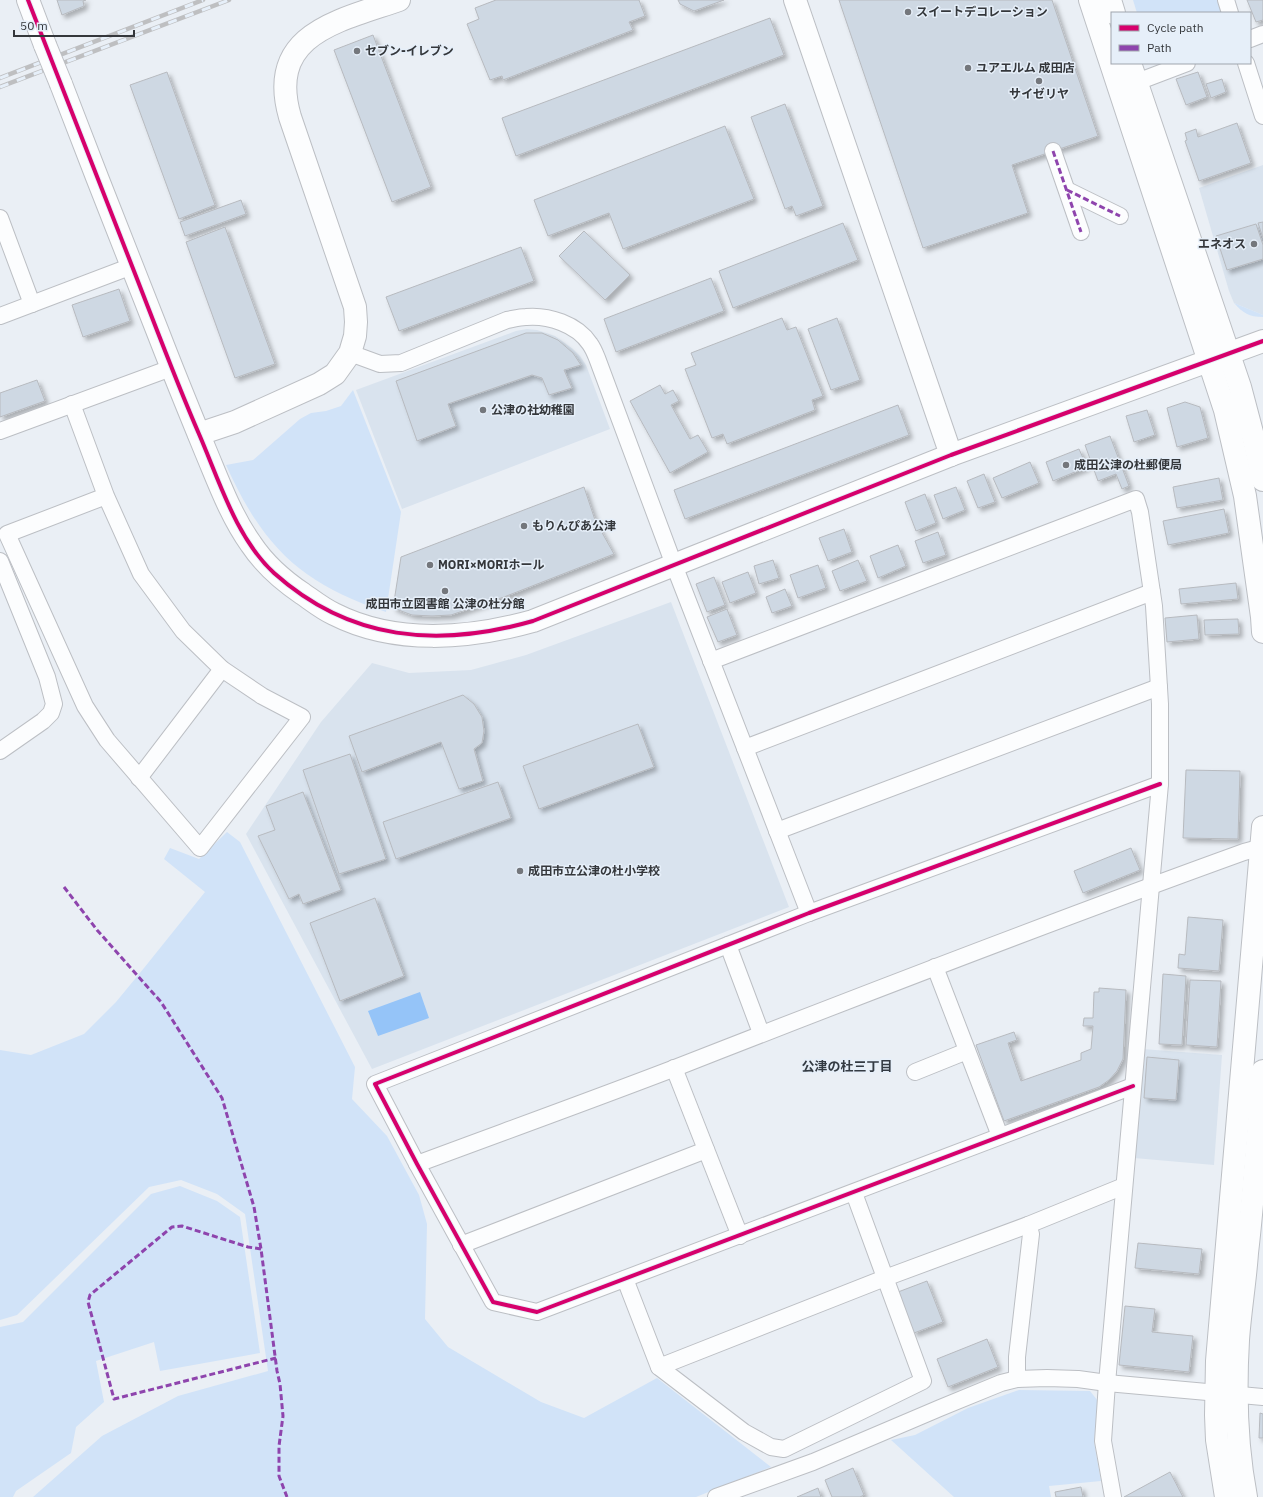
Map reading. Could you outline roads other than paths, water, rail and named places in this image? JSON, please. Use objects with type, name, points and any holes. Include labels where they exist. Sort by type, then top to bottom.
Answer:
[{"type":"street","points":[[28,0],[171,368],[225,496],[236,518],[249,542],[268,566],[286,583],[333,614],[362,625],[410,635],[454,636],[506,629],[533,621],[951,455],[1110,396],[1263,342]]},
{"type":"street","points":[[199,434],[235,422],[319,384],[335,374],[350,353],[355,336],[355,307],[285,101],[287,66],[294,52],[318,31],[333,23],[399,0]]},
{"type":"street","points":[[795,0],[951,455]]},
{"type":"street","points":[[1090,0],[1111,60]]},
{"type":"street","points":[[1110,0],[1114,12]]},
{"type":"street","points":[[1226,0],[1230,12]]},
{"type":"street","points":[[1251,39],[1263,34]]},
{"type":"street","points":[[1112,64],[1219,358],[1245,403],[1263,480]]},
{"type":"street","points":[[1182,64],[1134,73],[1183,218],[1219,358],[1226,410],[1245,496],[1263,632]]},
{"type":"street","points":[[1246,64],[1263,116]]},
{"type":"street","points":[[1053,151],[1081,232]]},
{"type":"street","points":[[1067,190],[1120,216]]},
{"type":"street","points":[[0,218],[32,304]]},
{"type":"street","points":[[0,316],[132,266]]},
{"type":"street","points":[[350,353],[380,364],[401,363],[507,320],[525,316],[547,318],[565,324],[579,332],[590,343],[809,913]]},
{"type":"street","points":[[0,430],[171,368]]},
{"type":"street","points":[[72,404],[106,496],[140,574],[183,631],[222,669],[262,696],[302,717],[200,848],[107,740],[86,706],[7,534],[106,496]]},
{"type":"street","points":[[712,661],[1136,499],[1140,512],[1152,592],[1159,687],[1160,784],[1103,1441],[1113,1497]]},
{"type":"street","points":[[0,561],[47,677],[54,704],[51,713],[43,721],[0,751]]},
{"type":"street","points":[[745,748],[1152,592]]},
{"type":"street","points":[[139,778],[222,669]]},
{"type":"street","points":[[777,831],[1159,687]]},
{"type":"street","points":[[1133,1086],[538,1312],[494,1302],[461,1245],[375,1084],[809,913],[1160,784]]},
{"type":"street","points":[[1246,1497],[1226,1394],[1217,1361],[1263,827]]},
{"type":"street","points":[[417,1164],[674,1068],[761,1033],[1151,885],[1244,852],[1255,849],[1262,850]]},
{"type":"street","points":[[728,945],[761,1033]]},
{"type":"street","points":[[935,967],[1000,1136]]},
{"type":"street","points":[[915,1072],[967,1051]]},
{"type":"street","points":[[674,1068],[740,1236]]},
{"type":"street","points":[[1226,1497],[1217,1440],[1238,1339],[1248,1252],[1263,1071]]},
{"type":"street","points":[[461,1245],[706,1150]]},
{"type":"street","points":[[660,1367],[885,1278],[1028,1225],[1124,1186]]},
{"type":"street","points":[[625,1279],[660,1367],[744,1432],[771,1447],[784,1449],[923,1381],[854,1193]]},
{"type":"street","points":[[1017,1379],[1017,1357],[1031,1234],[1028,1225]]},
{"type":"street","points":[[716,1497],[813,1462],[954,1402],[1001,1383],[1017,1379],[1078,1379],[1263,1397]]},
{"type":"water","points":[[420,992],[429,1018],[378,1036],[368,1011]]},
{"type":"railway","points":[[0,78],[203,0]]},
{"type":"railway","points":[[0,87],[229,0]]},
{"type":"place","name":"スイートデコレーション","points":[[908,12]]},
{"type":"place","name":"セブン-イレブン","points":[[357,51]]},
{"type":"place","name":"ユアエルム 成田店","points":[[968,68]]},
{"type":"place","name":"サイゼリヤ","points":[[1039,81]]},
{"type":"place","name":"エネオス","points":[[1254,244]]},
{"type":"place","name":"公津の社幼稚園","points":[[483,410]]},
{"type":"place","name":"成田公津の杜郵便局","points":[[1066,465]]},
{"type":"place","name":"もりんぴあ公津","points":[[524,526]]},
{"type":"place","name":"MORI×MORIホール","points":[[430,565]]},
{"type":"place","name":"成田市立図書館 公津の杜分館","points":[[445,591]]},
{"type":"place","name":"成田市立公津の杜小学校","points":[[520,871]]},
{"type":"district","name":"公津の杜三丁目","points":[[847,1066]]}]
